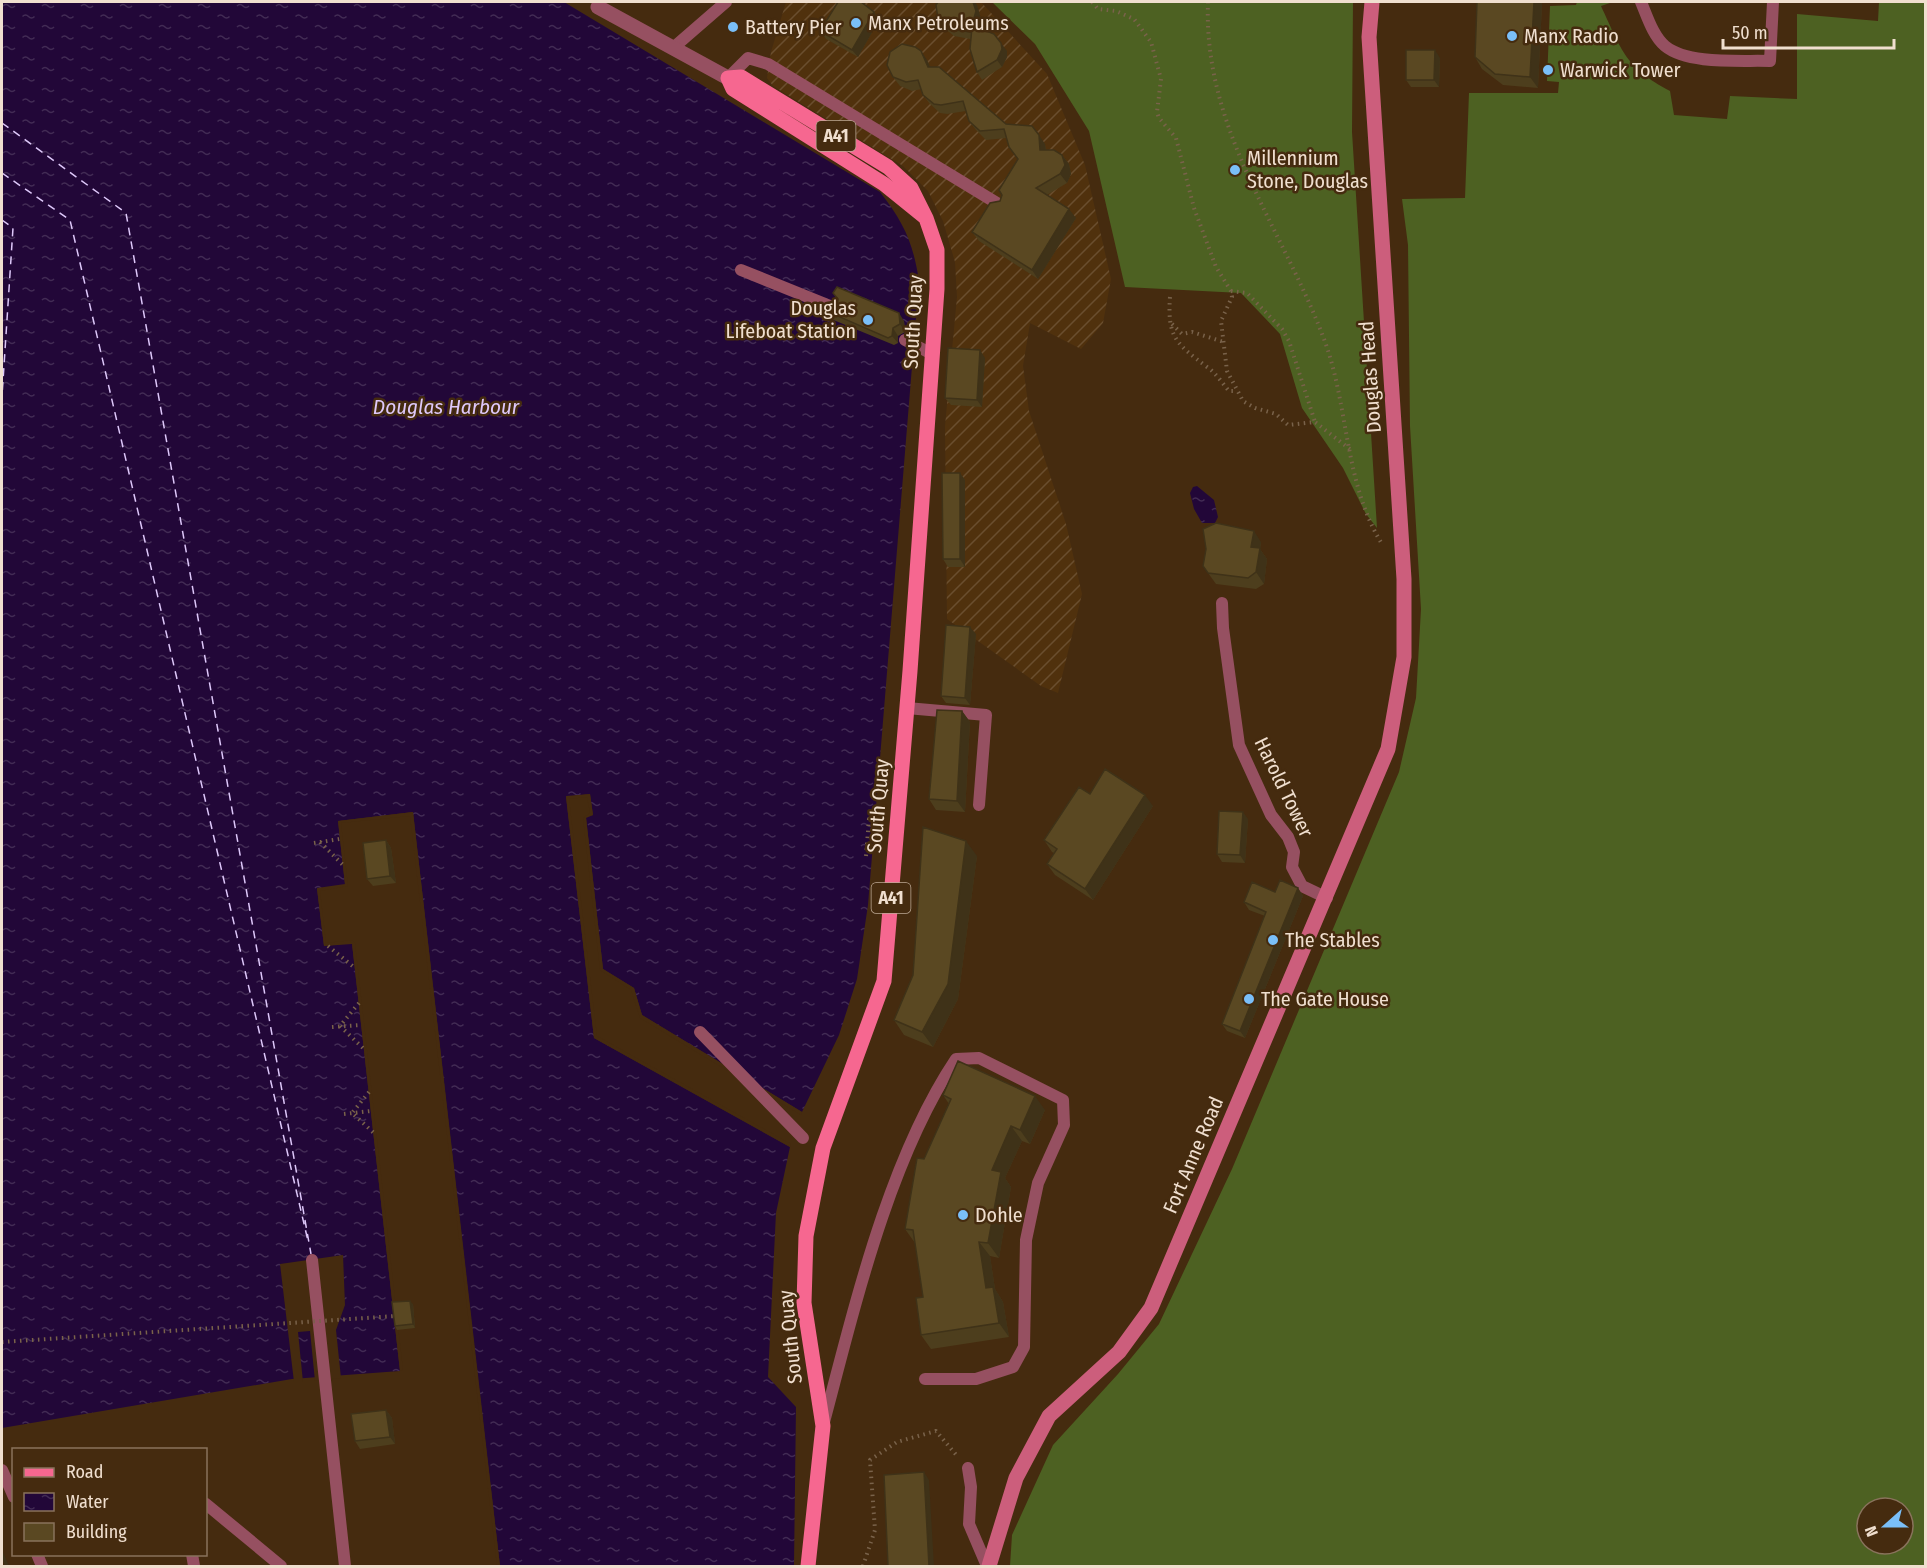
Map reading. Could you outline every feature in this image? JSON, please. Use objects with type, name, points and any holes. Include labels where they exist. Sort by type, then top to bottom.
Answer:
[{"type":"main road","name":"Douglas Head","points":[[1372,2],[1369,37],[1404,579],[1404,657],[1388,749]]},
{"type":"main road","name":"South Quay","points":[[728,78],[741,77],[888,167],[911,188],[926,218],[937,250],[908,708],[884,981],[824,1148],[806,1236],[804,1304],[823,1426],[808,1566]]},
{"type":"main road","name":"Fort Anne Road","points":[[988,1566],[1016,1478],[1049,1416],[1119,1352],[1151,1308],[1327,898],[1388,749]]},
{"type":"street","points":[[594,4],[728,78]]},
{"type":"lane","points":[[673,48],[726,2]]},
{"type":"lane","points":[[1641,2],[1652,27],[1665,46],[1684,57],[1770,61],[1773,2]]},
{"type":"lane","points":[[728,78],[748,58],[768,64],[1000,205]]},
{"type":"lane","points":[[741,270],[835,308]]},
{"type":"lane","points":[[909,342],[932,354]]},
{"type":"lane","name":"Harold Tower","points":[[1222,603],[1223,628],[1239,745],[1271,815],[1288,837],[1294,852],[1292,867],[1302,886],[1327,898]]},
{"type":"lane","points":[[908,708],[986,715],[979,805]]},
{"type":"lane","points":[[700,1032],[803,1138]]},
{"type":"lane","points":[[823,1426],[844,1346],[895,1183],[934,1092],[956,1059],[979,1058],[1063,1100],[1064,1125],[1038,1183],[1026,1240],[1024,1347],[1013,1367],[976,1379],[925,1379]]},
{"type":"lane","points":[[312,1260],[345,1566]]},
{"type":"lane","points":[[968,1468],[971,1487],[969,1524],[988,1566]]},
{"type":"lane","points":[[2,1470],[12,1492]]},
{"type":"lane","points":[[207,1505],[281,1566]]},
{"type":"path","points":[[1092,2],[1098,9],[1116,11],[1134,20],[1151,42],[1161,79],[1157,112],[1162,123],[1176,138],[1194,208],[1216,267],[1231,291],[1232,297],[1221,321],[1227,371],[1249,405],[1276,414],[1288,425],[1302,426],[1315,422]]},
{"type":"path","points":[[1208,2],[1211,48],[1219,95],[1255,194],[1324,340],[1345,417],[1365,514],[1404,579]]},
{"type":"path","points":[[1231,291],[1247,293],[1282,329],[1289,341],[1315,422],[1351,450]]},
{"type":"path","points":[[1170,297],[1171,324],[1180,347],[1208,368],[1229,391],[1238,391]]},
{"type":"path","points":[[1171,324],[1182,334],[1192,332],[1225,342]]},
{"type":"path","points":[[866,856],[869,819],[875,819]]},
{"type":"path","points":[[314,843],[340,839]]},
{"type":"path","points":[[320,842],[343,865]]},
{"type":"path","points":[[328,946],[355,968]]},
{"type":"path","points":[[340,1026],[359,1003]]},
{"type":"path","points":[[332,1027],[361,1025]]},
{"type":"path","points":[[340,1026],[364,1049]]},
{"type":"path","points":[[352,1113],[369,1092]]},
{"type":"path","points":[[344,1114],[371,1112]]},
{"type":"path","points":[[352,1113],[374,1133]]},
{"type":"path","points":[[2,1342],[396,1316]]},
{"type":"path","points":[[863,1566],[875,1530],[870,1460],[897,1442],[936,1431],[968,1468]]},
{"type":"shaded area","points":[[786,2],[981,2],[1047,74],[1085,165],[1111,279],[1103,323],[1081,349],[1030,323],[1023,366],[1029,411],[1066,524],[1082,594],[1058,693],[1041,686],[947,619],[945,426],[957,297],[955,262],[943,221],[928,191],[903,166],[773,86],[767,78],[771,52]]},
{"type":"green space","points":[[992,2],[1353,2],[1352,132],[1377,528],[1366,514],[1343,468],[1302,408],[1280,334],[1241,293],[1125,287],[1089,131],[1035,44]]},
{"type":"green space","points":[[1577,2],[1613,2],[1601,6],[1620,46],[1643,74],[1670,91],[1674,115],[1727,119],[1730,96],[1797,99],[1797,14],[1878,21],[1879,2],[1925,2],[1925,1566],[1010,1566],[1012,1535],[1053,1445],[1118,1374],[1159,1324],[1232,1169],[1399,772],[1416,698],[1421,609],[1410,426],[1408,245],[1402,199],[1465,198],[1469,93],[1558,93],[1559,82],[1547,81],[1550,6],[1576,5]]},
{"type":"water","name":"Douglas Harbour","points":[[2,2],[564,2],[880,192],[901,224],[914,255],[919,281],[868,905],[857,979],[839,1035],[802,1112],[642,1015],[634,988],[603,969],[586,817],[593,815],[590,794],[566,797],[594,1038],[790,1147],[776,1213],[768,1377],[796,1407],[794,1566],[500,1566],[413,812],[338,821],[345,885],[317,889],[324,946],[352,943],[400,1371],[292,1379],[2,1428]]},
{"type":"water","points":[[1197,486],[1214,500],[1218,517],[1215,523],[1202,523],[1194,509],[1190,493],[1193,487]]},
{"type":"pier","points":[[590,794],[593,815],[586,818],[603,969],[634,988],[642,1015],[802,1112],[801,1115],[640,1018],[631,990],[600,970],[583,818],[590,813],[587,797],[569,799],[597,1036],[791,1144],[790,1147],[594,1038],[566,796]]},
{"type":"pier","points":[[413,812],[500,1566],[497,1566],[410,816],[341,823],[348,886],[320,891],[326,943],[352,940],[355,943],[403,1370],[400,1371],[352,944],[324,946],[317,888],[345,884],[338,821]]},
{"type":"pier","points":[[343,1255],[345,1305],[336,1330],[341,1378],[315,1381],[310,1331],[298,1332],[303,1382],[294,1382],[280,1264]]},
{"type":"building","name":"Manx Petroleums","points":[[838,2],[861,2],[874,12],[852,50],[820,31]]},
{"type":"building","points":[[938,2],[973,2],[976,11],[972,25],[994,34],[1001,43],[1002,49],[997,60],[977,72],[970,49],[972,27],[970,32],[949,29],[938,19],[936,5]]},
{"type":"building","name":"Manx Radio","points":[[1477,2],[1534,2],[1530,77],[1495,74],[1475,57]]},
{"type":"building","points":[[902,44],[921,51],[928,67],[939,67],[1006,124],[1032,126],[1039,135],[1040,150],[1054,150],[1062,155],[1065,165],[1060,174],[1036,188],[1069,209],[1032,270],[972,232],[990,203],[1000,201],[1002,195],[999,190],[1018,159],[1009,147],[1004,129],[980,131],[969,121],[963,101],[934,104],[923,95],[918,80],[906,82],[893,77],[887,65],[890,52]]},
{"type":"building","points":[[1406,50],[1435,50],[1434,80],[1406,80]]},
{"type":"building","name":"Douglas Lifeboat Station","points":[[837,287],[899,313],[900,324],[893,328],[892,336],[888,338],[826,311],[837,304],[838,299],[833,293]]},
{"type":"building","points":[[948,348],[980,350],[977,400],[945,398]]},
{"type":"building","points":[[942,473],[960,473],[960,559],[943,559]]},
{"type":"building","points":[[1216,523],[1254,531],[1251,547],[1260,548],[1256,572],[1248,578],[1208,573],[1203,566],[1206,549],[1203,529]]},
{"type":"building","points":[[946,625],[970,627],[965,698],[941,696]]},
{"type":"building","points":[[937,710],[962,711],[957,801],[929,799]]},
{"type":"building","points":[[1105,769],[1145,795],[1085,889],[1047,864],[1057,849],[1044,840],[1079,787],[1090,794]]},
{"type":"building","points":[[1219,811],[1243,812],[1240,855],[1217,854]]},
{"type":"building","points":[[923,827],[966,841],[948,984],[922,1032],[894,1020],[913,975]]},
{"type":"building","points":[[386,840],[390,876],[367,879],[363,843]]},
{"type":"building","points":[[1280,880],[1298,888],[1240,1031],[1222,1024],[1266,912],[1244,902],[1252,882],[1275,892]]},
{"type":"building","name":"Dohle","points":[[958,1061],[1035,1096],[1020,1130],[1011,1126],[992,1170],[1001,1172],[988,1243],[979,1242],[986,1288],[993,1287],[999,1323],[921,1335],[916,1298],[923,1297],[913,1230],[905,1229],[917,1158],[924,1159],[951,1099],[943,1095]]},
{"type":"building","points":[[410,1301],[413,1324],[395,1326],[392,1302]]},
{"type":"building","points":[[386,1410],[390,1437],[355,1441],[351,1414]]},
{"type":"building","points":[[924,1472],[929,1566],[888,1566],[884,1475]]},
{"type":"ferry route","points":[[2,123],[126,213],[311,1254]]},
{"type":"ferry route","points":[[2,173],[70,220],[308,1241]]},
{"type":"ferry route","points":[[2,220],[13,228],[2,396]]},
{"type":"place","name":"Manx Petroleums","points":[[856,23]]},
{"type":"place","name":"Battery Pier","points":[[733,27]]},
{"type":"place","name":"Manx Radio","points":[[1512,36]]},
{"type":"place","name":"Warwick Tower","points":[[1548,70]]},
{"type":"place","name":"Millennium Stone, Douglas","points":[[1235,170]]},
{"type":"place","name":"Douglas Lifeboat Station","points":[[868,320]]},
{"type":"place","name":"The Stables","points":[[1273,940]]},
{"type":"place","name":"The Gate House","points":[[1249,999]]},
{"type":"place","name":"Dohle","points":[[963,1215]]}]
